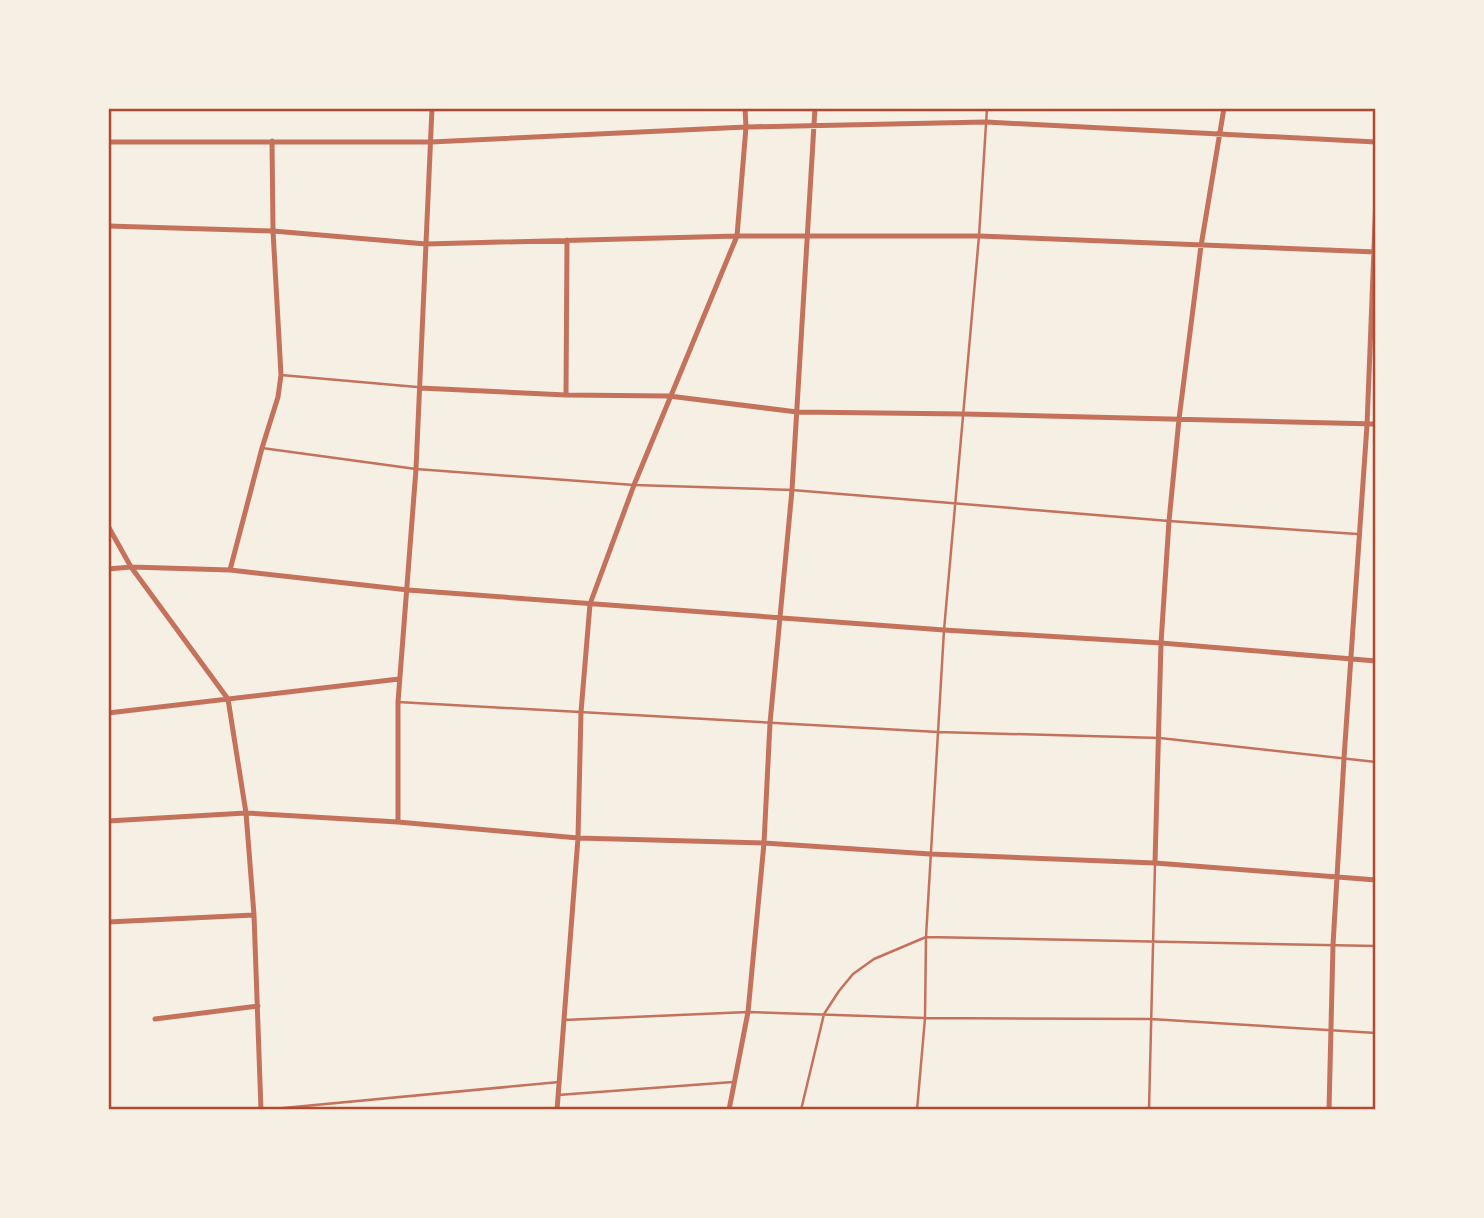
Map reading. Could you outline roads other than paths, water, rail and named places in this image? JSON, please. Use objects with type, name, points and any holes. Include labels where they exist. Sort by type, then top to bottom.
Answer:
[{"type":"street","points":[[398,822],[399,679],[416,468],[432,108]]},
{"type":"street","points":[[557,1110],[578,838],[581,712],[590,604],[669,396],[737,236],[746,127],[744,108]]},
{"type":"street","points":[[729,1110],[748,1012],[764,843],[770,723],[792,490],[815,108]]},
{"type":"street","points":[[1155,863],[1160,738],[1160,643],[1169,521],[1201,246],[1224,108]]},
{"type":"street","points":[[108,142],[431,142],[746,127],[986,121],[1376,142]]},
{"type":"street","points":[[230,570],[278,397],[281,375],[273,231],[272,141]]},
{"type":"street","points":[[1329,1110],[1333,1032],[1333,945],[1343,758],[1367,425],[1376,198]]},
{"type":"street","points":[[108,226],[273,231],[426,244],[737,236],[979,236],[1374,252]]},
{"type":"street","points":[[566,395],[567,240]]},
{"type":"street","points":[[420,388],[566,395],[669,396],[797,412],[1376,424]]},
{"type":"street","points":[[108,526],[131,567],[228,699],[246,813],[254,915],[262,1110]]},
{"type":"street","points":[[108,569],[131,567],[230,570],[408,590],[944,630],[1160,643],[1376,661]]},
{"type":"street","points":[[108,713],[399,679]]},
{"type":"street","points":[[108,821],[246,813],[398,822],[578,838],[764,843],[930,854],[1155,863],[1376,880]]},
{"type":"street","points":[[108,922],[254,915]]},
{"type":"street","points":[[155,1019],[258,1006]]},
{"type":"lane","points":[[917,1110],[925,1018],[930,854],[944,630],[979,236],[987,108]]},
{"type":"lane","points":[[281,375],[420,388]]},
{"type":"lane","points":[[262,448],[416,468],[634,485],[792,490],[1358,534]]},
{"type":"lane","points":[[398,702],[938,732],[1160,738],[1376,762]]},
{"type":"lane","points":[[1149,1110],[1155,863]]},
{"type":"lane","points":[[800,1110],[824,1014],[853,974],[874,959],[926,937],[1376,946]]},
{"type":"lane","points":[[564,1020],[748,1012],[925,1018],[1151,1019],[1376,1033]]},
{"type":"lane","points":[[262,1110],[560,1082]]},
{"type":"lane","points":[[558,1095],[736,1082]]}]
